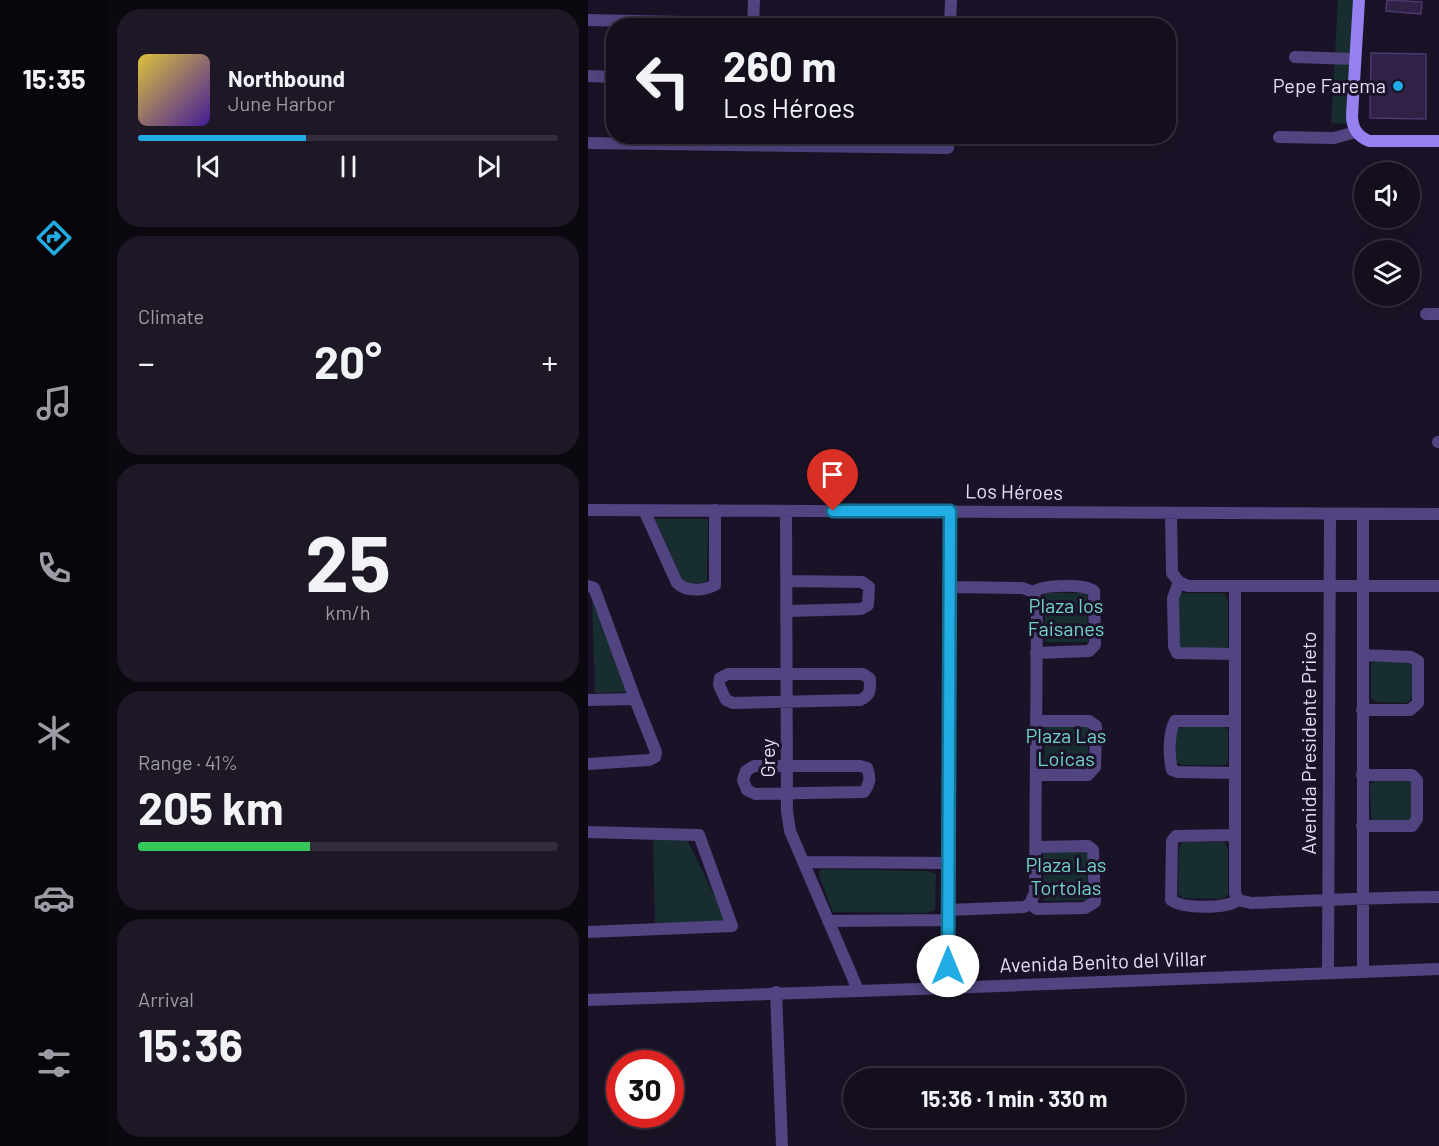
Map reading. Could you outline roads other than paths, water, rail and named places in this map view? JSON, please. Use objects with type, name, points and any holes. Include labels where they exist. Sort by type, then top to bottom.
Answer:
[{"type":"main road","points":[[1359,0],[1352,122],[1356,132],[1364,139],[1374,141],[1439,141]]},
{"type":"street","points":[[753,18],[754,0]]},
{"type":"street","points":[[950,18],[951,0]]},
{"type":"street","points":[[588,20],[606,20]]},
{"type":"street","points":[[1295,57],[1355,59]]},
{"type":"street","points":[[588,76],[606,77]]},
{"type":"street","points":[[1279,137],[1334,138],[1356,132]]},
{"type":"street","points":[[588,143],[606,143]]},
{"type":"street","name":"Los Héroes","points":[[588,510],[1439,514]]},
{"type":"street","points":[[644,510],[677,583],[683,589],[706,589],[715,585],[715,510]]},
{"type":"street","name":"Grey","points":[[786,511],[787,794],[790,831],[858,990]]},
{"type":"street","points":[[948,988],[950,511]]},
{"type":"street","points":[[1171,513],[1172,573],[1179,582],[1188,586],[1439,586]]},
{"type":"street","name":"Avenida Presidente Prieto","points":[[1328,972],[1330,514]]},
{"type":"street","points":[[1363,514],[1363,972]]},
{"type":"street","points":[[787,581],[862,582],[869,587],[868,605],[861,609],[787,611]]},
{"type":"street","points":[[1179,582],[1173,598],[1174,646],[1177,653],[1235,654]]},
{"type":"street","points":[[588,586],[594,588],[656,752],[655,757],[649,760],[588,764]]},
{"type":"street","points":[[1235,586],[1235,892],[1238,900]]},
{"type":"street","points":[[828,921],[948,915],[1024,907],[1030,904],[1035,892],[1037,603],[1033,592],[1023,588],[950,587]]},
{"type":"street","points":[[1033,592],[1040,587],[1087,587],[1095,591],[1095,645],[1089,651],[1036,653]]},
{"type":"street","points":[[1362,710],[1410,710],[1418,703],[1418,661],[1411,657],[1363,655]]},
{"type":"street","points":[[728,674],[863,674],[870,679],[870,692],[867,697],[860,700],[787,702],[734,703],[726,700],[719,685],[720,678],[728,674]]},
{"type":"street","points":[[588,700],[635,699]]},
{"type":"street","points":[[1036,720],[1089,721],[1095,726],[1095,767],[1088,775],[1036,775]]},
{"type":"street","points":[[1235,721],[1175,722],[1171,728],[1170,764],[1172,770],[1178,772],[1235,773]]},
{"type":"street","points":[[754,766],[860,766],[867,768],[870,775],[869,784],[864,792],[787,794],[755,794],[747,790],[743,780],[746,771],[754,766]]},
{"type":"street","points":[[1362,775],[1412,775],[1417,780],[1417,819],[1412,826],[1362,826]]},
{"type":"street","points":[[588,832],[699,835],[732,926],[588,932]]},
{"type":"street","points":[[1235,835],[1176,836],[1172,841],[1171,900],[1177,905],[1223,906],[1238,900],[1251,903],[1439,897]]},
{"type":"street","points":[[1030,904],[1037,909],[1085,908],[1095,902],[1093,850],[1088,846],[1036,848]]},
{"type":"street","points":[[803,862],[948,863]]},
{"type":"street","name":"Avenida Benito del Villar","points":[[588,1000],[1439,969]]},
{"type":"street","points":[[776,992],[782,1146]]},
{"type":"place","name":"Pepe Farema","points":[[1398,86]]},
{"type":"park label","name":"Plaza los Faisanes","points":[[1066,618]]},
{"type":"park label","name":"Plaza Las Loicas","points":[[1066,748]]},
{"type":"park label","name":"Plaza Las Tortolas","points":[[1066,876]]}]
